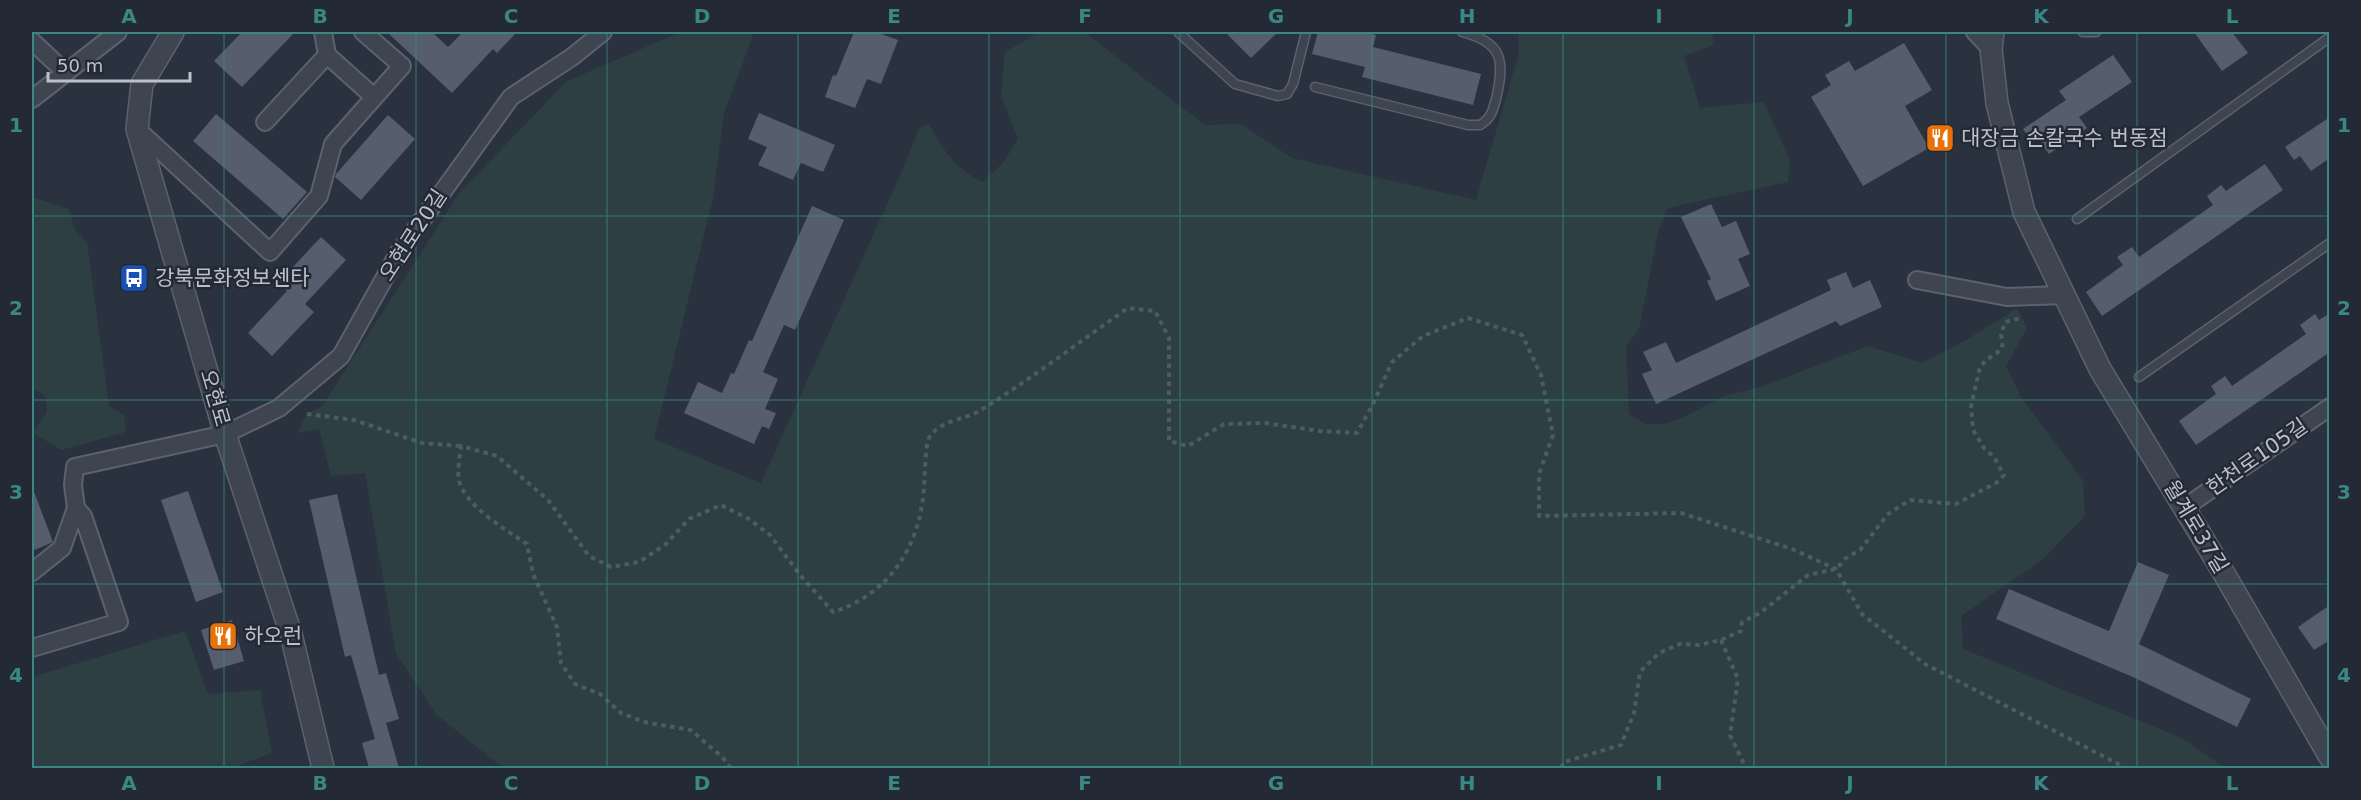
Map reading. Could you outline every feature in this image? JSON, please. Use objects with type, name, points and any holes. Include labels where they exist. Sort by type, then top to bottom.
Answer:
[{"type":"street","points":[[32,99],[118,32]]},
{"type":"street","name":"오현로","points":[[173,32],[142,84],[137,129],[225,434],[291,634],[323,768]]},
{"type":"street","points":[[323,32],[327,55],[374,97]]},
{"type":"street","points":[[137,129],[270,252],[319,196],[333,144],[402,66],[363,32]]},
{"type":"street","name":"오현로20길","points":[[76,508],[73,485],[75,466],[225,434],[279,408],[341,356],[399,252],[511,97],[572,57],[603,32]]},
{"type":"street","points":[[1975,32],[1992,40]]},
{"type":"street","name":"월계로37길","points":[[1992,40],[1997,103],[2024,212],[2100,369],[2330,757]]},
{"type":"street","points":[[32,41],[66,73]]},
{"type":"street","points":[[265,122],[327,55]]},
{"type":"street","points":[[1917,280],[2007,297],[2064,295]]},
{"type":"street","name":"한천로105길","points":[[2184,508],[2330,407]]},
{"type":"street","points":[[32,572],[62,548],[76,508],[83,516],[119,622],[32,648]]},
{"type":"lane","points":[[1178,32],[1235,84],[1278,96],[1287,94],[1293,84],[1306,32]]},
{"type":"lane","points":[[1314,87],[1468,125],[1480,125],[1490,117],[1494,109],[1501,79],[1502,62],[1486,41],[1476,35],[1462,32]]},
{"type":"lane","points":[[2083,32],[2096,32]]},
{"type":"lane","points":[[2077,219],[2330,37]]},
{"type":"lane","points":[[2139,377],[2330,243]]},
{"type":"path","points":[[307,414],[354,420],[422,443],[461,446],[497,456],[548,500],[589,556],[611,567],[639,562],[666,544],[689,519],[721,505],[749,519],[770,536],[833,612],[854,605],[892,575],[914,539],[922,512],[929,439],[941,426],[978,412],[1128,308],[1155,311],[1169,338],[1169,441],[1188,446],[1224,424],[1266,423],[1320,431],[1357,433],[1392,362],[1423,336],[1468,318],[1522,335],[1541,375],[1553,435],[1539,474],[1539,516],[1681,513],[1792,549],[1836,568],[1862,614],[1925,664],[2126,768]]},
{"type":"path","points":[[1561,768],[1564,762],[1621,746],[1634,713],[1640,672],[1659,653],[1680,644],[1698,645],[1721,640],[1741,631],[1742,622],[1760,613],[1808,575],[1836,568],[1846,558],[1860,550],[1888,514],[1910,500],[1956,504],[1996,483],[2004,475],[1994,457],[1984,448],[1973,430],[1971,406],[1980,367],[2001,350],[2003,342],[2001,335],[2005,322],[2017,319],[2011,311]]},
{"type":"path","points":[[461,446],[459,480],[472,504],[526,544],[533,574],[557,627],[561,663],[575,684],[600,694],[621,713],[636,719],[691,730],[731,768]]},
{"type":"path","points":[[1721,640],[1738,679],[1730,735],[1746,768]]},
{"type":"shaded area","points":[[681,32],[751,32],[753,36],[724,113],[713,198],[654,439],[761,483],[903,169],[919,128],[929,124],[951,158],[982,182],[1003,163],[1018,139],[1001,96],[1005,52],[1039,32],[1084,32],[1205,125],[1241,124],[1292,158],[1476,200],[1519,53],[1518,32],[1712,32],[1714,45],[1684,56],[1700,108],[1764,102],[1790,161],[1788,182],[1668,208],[1658,232],[1639,329],[1626,347],[1629,414],[1645,424],[1664,424],[1682,418],[1724,396],[1760,387],[1868,346],[1922,363],[1966,340],[2017,308],[2027,328],[2006,366],[2021,397],[2083,481],[2085,516],[2042,560],[1961,616],[1963,649],[2182,738],[2225,768],[503,768],[437,715],[396,654],[365,473],[331,476],[319,429],[297,433],[307,414],[322,406],[460,192],[567,81]]},
{"type":"shaded area","points":[[32,197],[69,209],[75,230],[87,242],[109,406],[124,415],[126,432],[61,450],[33,433],[47,412],[45,396],[32,389]]},
{"type":"shaded area","points":[[185,631],[208,694],[260,690],[272,753],[236,768],[32,768],[32,677]]},
{"type":"building","points":[[242,32],[295,32],[242,87],[214,61]]},
{"type":"building","points":[[387,32],[432,32],[448,47],[463,32],[517,32],[497,53],[493,49],[452,93]]},
{"type":"building","points":[[854,32],[876,32],[898,40],[881,84],[867,79],[855,108],[825,97]]},
{"type":"building","points":[[1225,32],[1278,32],[1251,58]]},
{"type":"building","points":[[1318,32],[1362,32],[1376,35],[1373,47],[1481,74],[1473,105],[1362,77],[1365,67],[1312,54]]},
{"type":"building","points":[[2194,32],[2232,32],[2248,53],[2222,71]]},
{"type":"building","points":[[1904,43],[1932,90],[1905,106],[1929,148],[1863,186],[1811,97],[1831,85],[1825,75],[1849,61],[1855,71]]},
{"type":"building","points":[[2113,55],[2132,82],[2079,117],[2087,128],[2049,154],[2038,138],[2032,142],[2023,129],[2066,100],[2059,91]]},
{"type":"building","points":[[759,113],[835,145],[823,172],[801,163],[793,180],[758,165],[767,147],[748,139]]},
{"type":"building","points":[[216,114],[307,192],[283,219],[193,141]]},
{"type":"building","points":[[388,115],[415,139],[361,200],[335,177]]},
{"type":"building","points":[[2330,117],[2330,158],[2311,171],[2300,156],[2294,160],[2285,147]]},
{"type":"building","points":[[2265,164],[2283,190],[2102,316],[2086,292],[2123,265],[2117,257],[2132,247],[2139,257],[2213,205],[2207,196],[2221,185],[2226,191]]},
{"type":"building","points":[[1711,204],[1722,227],[1736,221],[1750,254],[1738,259],[1750,286],[1716,301],[1707,281],[1711,279],[1681,217]]},
{"type":"building","points":[[812,206],[844,220],[795,330],[784,325],[763,372],[778,379],[765,409],[776,413],[769,429],[762,426],[754,444],[684,413],[698,382],[722,393],[731,373],[734,374],[749,340],[752,341]]},
{"type":"building","points":[[321,237],[346,260],[305,304],[314,312],[272,356],[248,333],[287,291],[278,283]]},
{"type":"building","points":[[1846,272],[1853,288],[1870,280],[1882,307],[1840,326],[1836,321],[1656,404],[1642,374],[1652,370],[1643,352],[1666,342],[1676,363],[1831,290],[1827,280]]},
{"type":"building","points":[[2330,313],[2330,352],[2196,445],[2179,421],[2216,394],[2211,386],[2225,376],[2232,386],[2306,334],[2300,325],[2315,314],[2319,320]]},
{"type":"building","points":[[32,489],[53,542],[32,551]]},
{"type":"building","points":[[188,491],[223,592],[196,602],[161,500]]},
{"type":"building","points":[[337,494],[379,675],[386,673],[399,719],[386,723],[399,768],[369,768],[362,743],[375,739],[351,655],[345,657],[309,500]]},
{"type":"building","points":[[2138,562],[2169,575],[2139,644],[2251,699],[2237,727],[2133,677],[1996,619],[2009,589],[2109,631]]},
{"type":"building","points":[[2330,605],[2330,640],[2314,650],[2298,627]]},
{"type":"building","points":[[232,620],[244,661],[214,670],[201,630]]},
{"type":"place","name":"대장금 손칼국수 번동점","points":[[1940,138]]},
{"type":"place","name":"강북문화정보센타","points":[[134,278]]},
{"type":"place","name":"하오런","points":[[223,636]]}]
